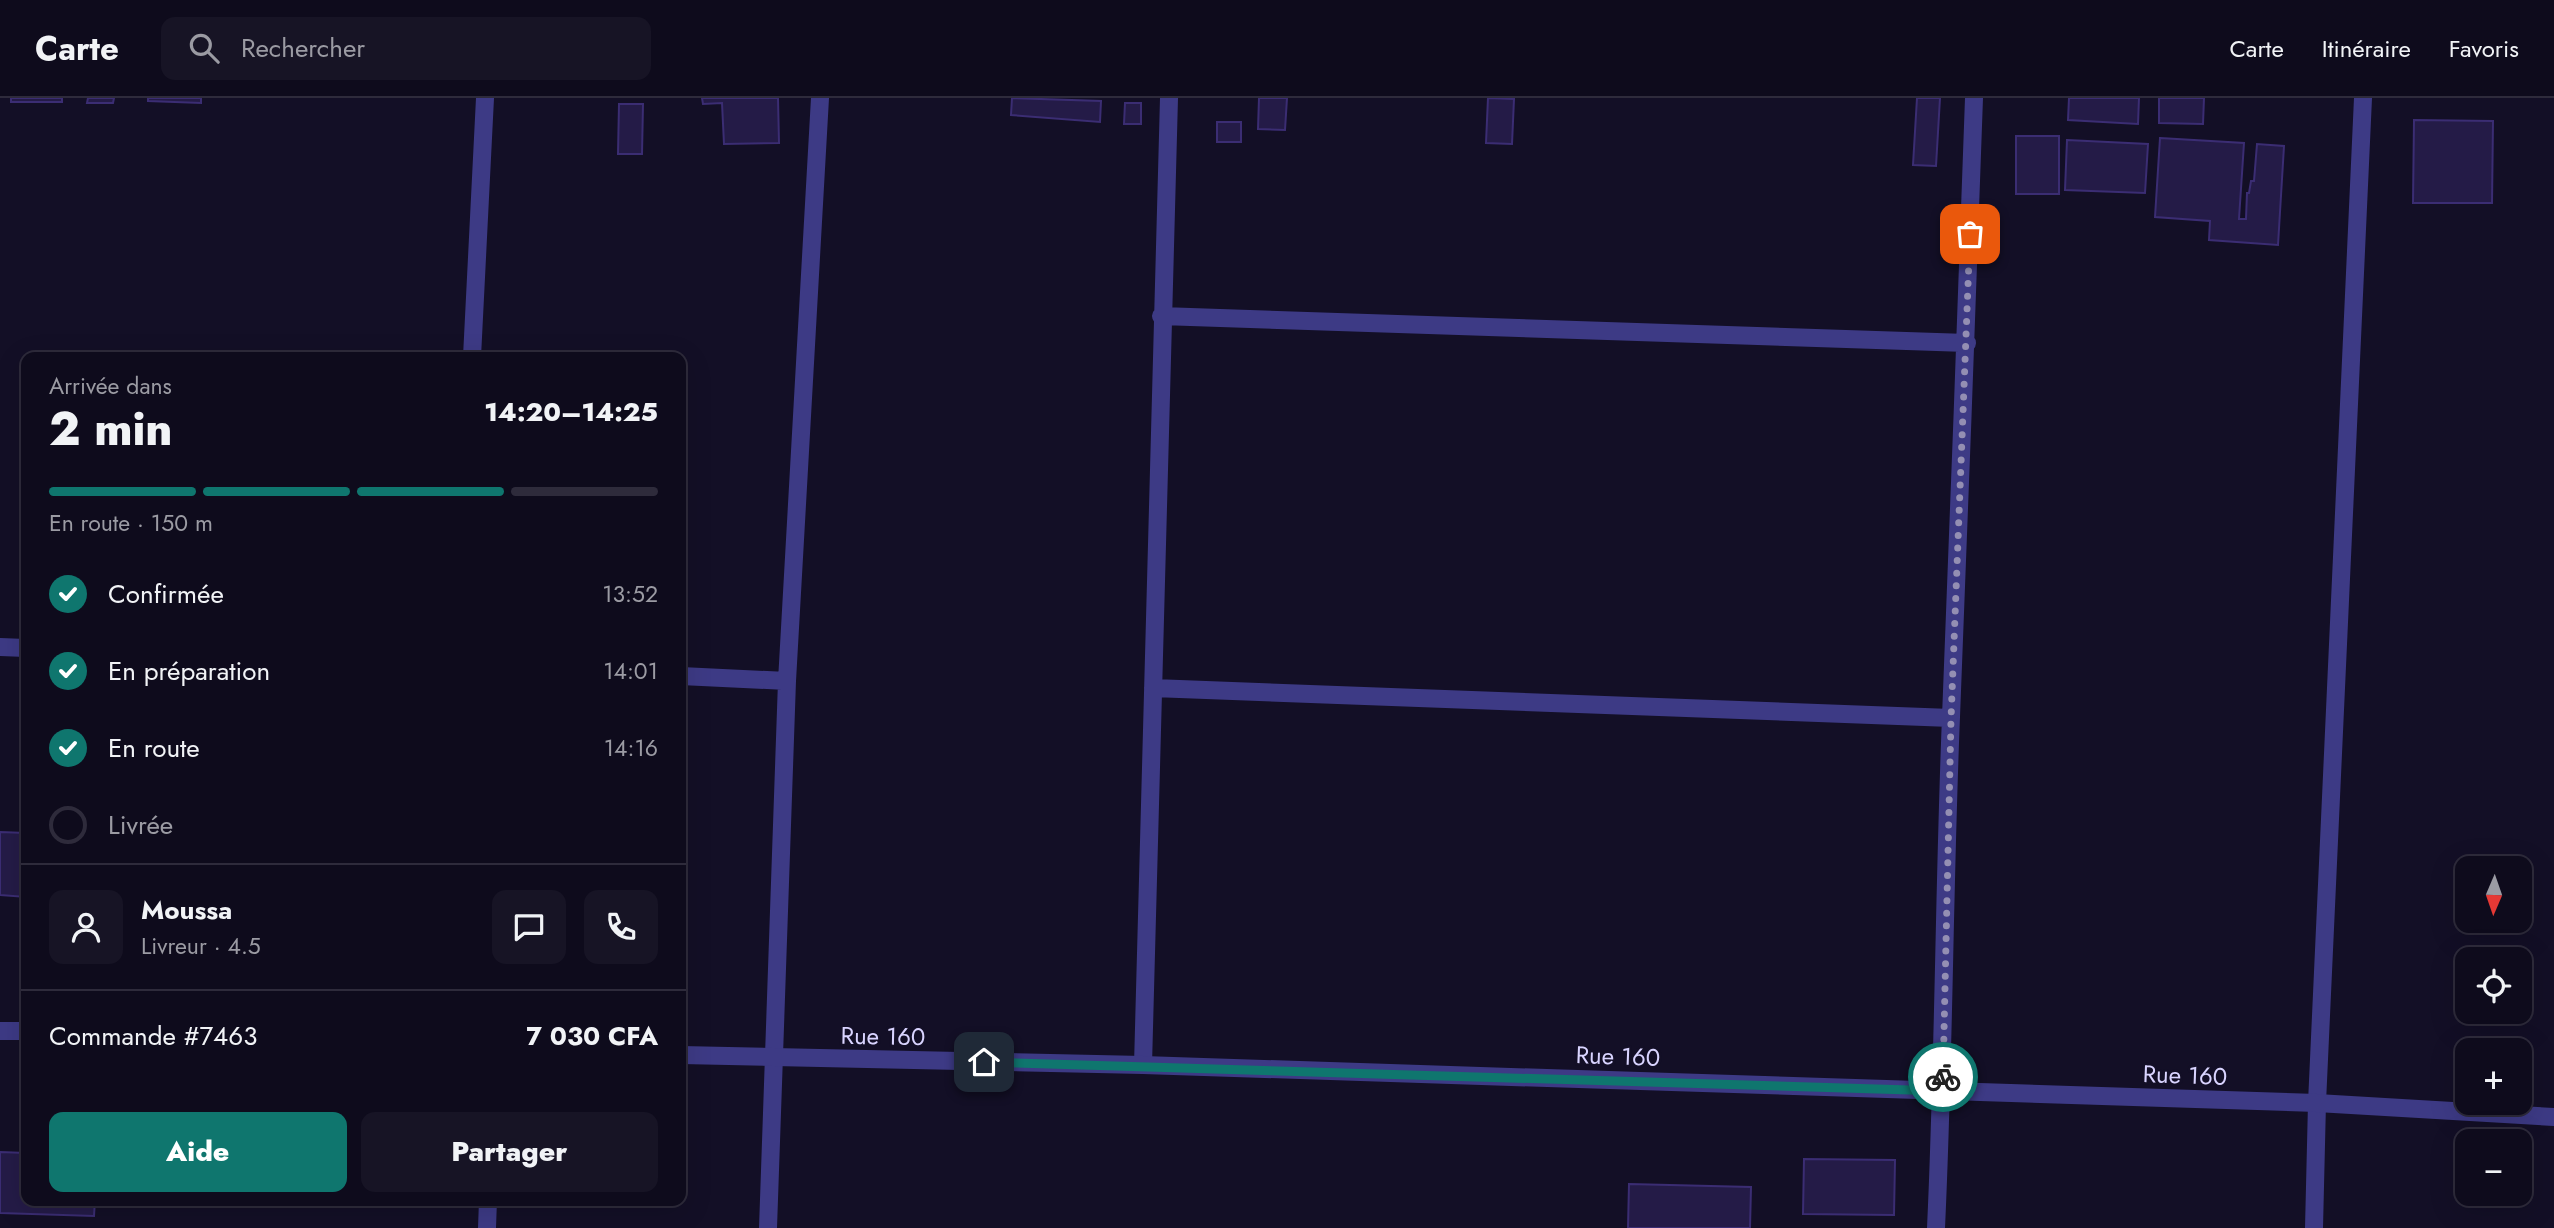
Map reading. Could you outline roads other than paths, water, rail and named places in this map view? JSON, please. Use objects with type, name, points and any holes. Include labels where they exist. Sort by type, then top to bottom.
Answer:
[{"type":"street","points":[[472,352],[485,98]]},
{"type":"street","points":[[768,1228],[787,681],[820,98]]},
{"type":"street","points":[[1143,1065],[1161,316],[1169,98]]},
{"type":"street","points":[[1936,1228],[1943,1091],[1951,719],[1974,98]]},
{"type":"street","points":[[2314,1228],[2317,1103],[2363,98]]},
{"type":"street","points":[[1161,316],[1967,342]]},
{"type":"street","points":[[0,647],[21,648]]},
{"type":"street","points":[[686,676],[787,681]]},
{"type":"street","points":[[1153,688],[1951,719]]},
{"type":"street","points":[[0,1031],[21,1031]]},
{"type":"street","name":"Rue 160","points":[[686,1055],[1143,1065],[2317,1103],[2554,1117]]},
{"type":"street","points":[[487,1228],[488,1206]]}]
